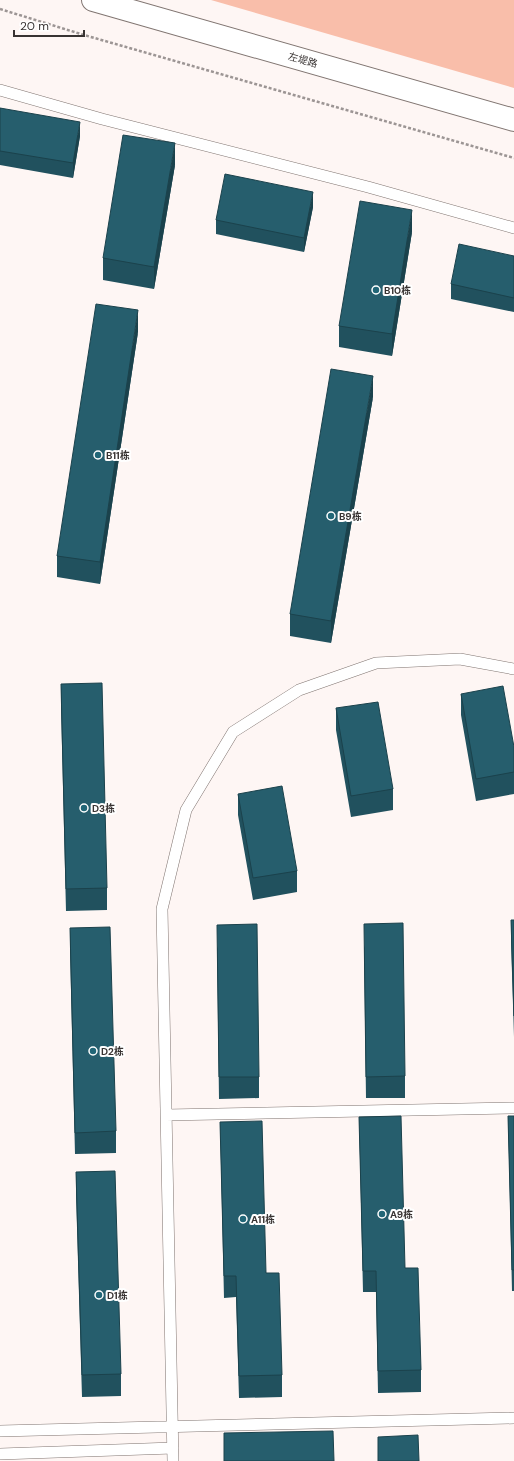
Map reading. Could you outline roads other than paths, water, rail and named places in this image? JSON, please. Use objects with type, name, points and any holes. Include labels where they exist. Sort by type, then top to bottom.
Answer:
[{"type":"street","name":"左堤路","points":[[93,0],[514,120]]},
{"type":"lane","points":[[0,90],[102,119],[368,186],[514,228]]},
{"type":"lane","points":[[173,1461],[162,909],[186,810],[233,732],[300,690],[376,663],[460,659],[514,669]]},
{"type":"lane","points":[[166,1115],[514,1108]]},
{"type":"lane","points":[[0,1431],[514,1418]]},
{"type":"lane","points":[[0,1454],[173,1448]]},
{"type":"place","name":"B10栋","points":[[376,290]]},
{"type":"place","name":"B11栋","points":[[98,455]]},
{"type":"place","name":"B9栋","points":[[331,516]]},
{"type":"place","name":"D3栋","points":[[84,808]]},
{"type":"place","name":"D2栋","points":[[93,1051]]},
{"type":"place","name":"A9栋","points":[[382,1214]]},
{"type":"place","name":"A11栋","points":[[243,1219]]},
{"type":"place","name":"D1栋","points":[[99,1295]]}]
